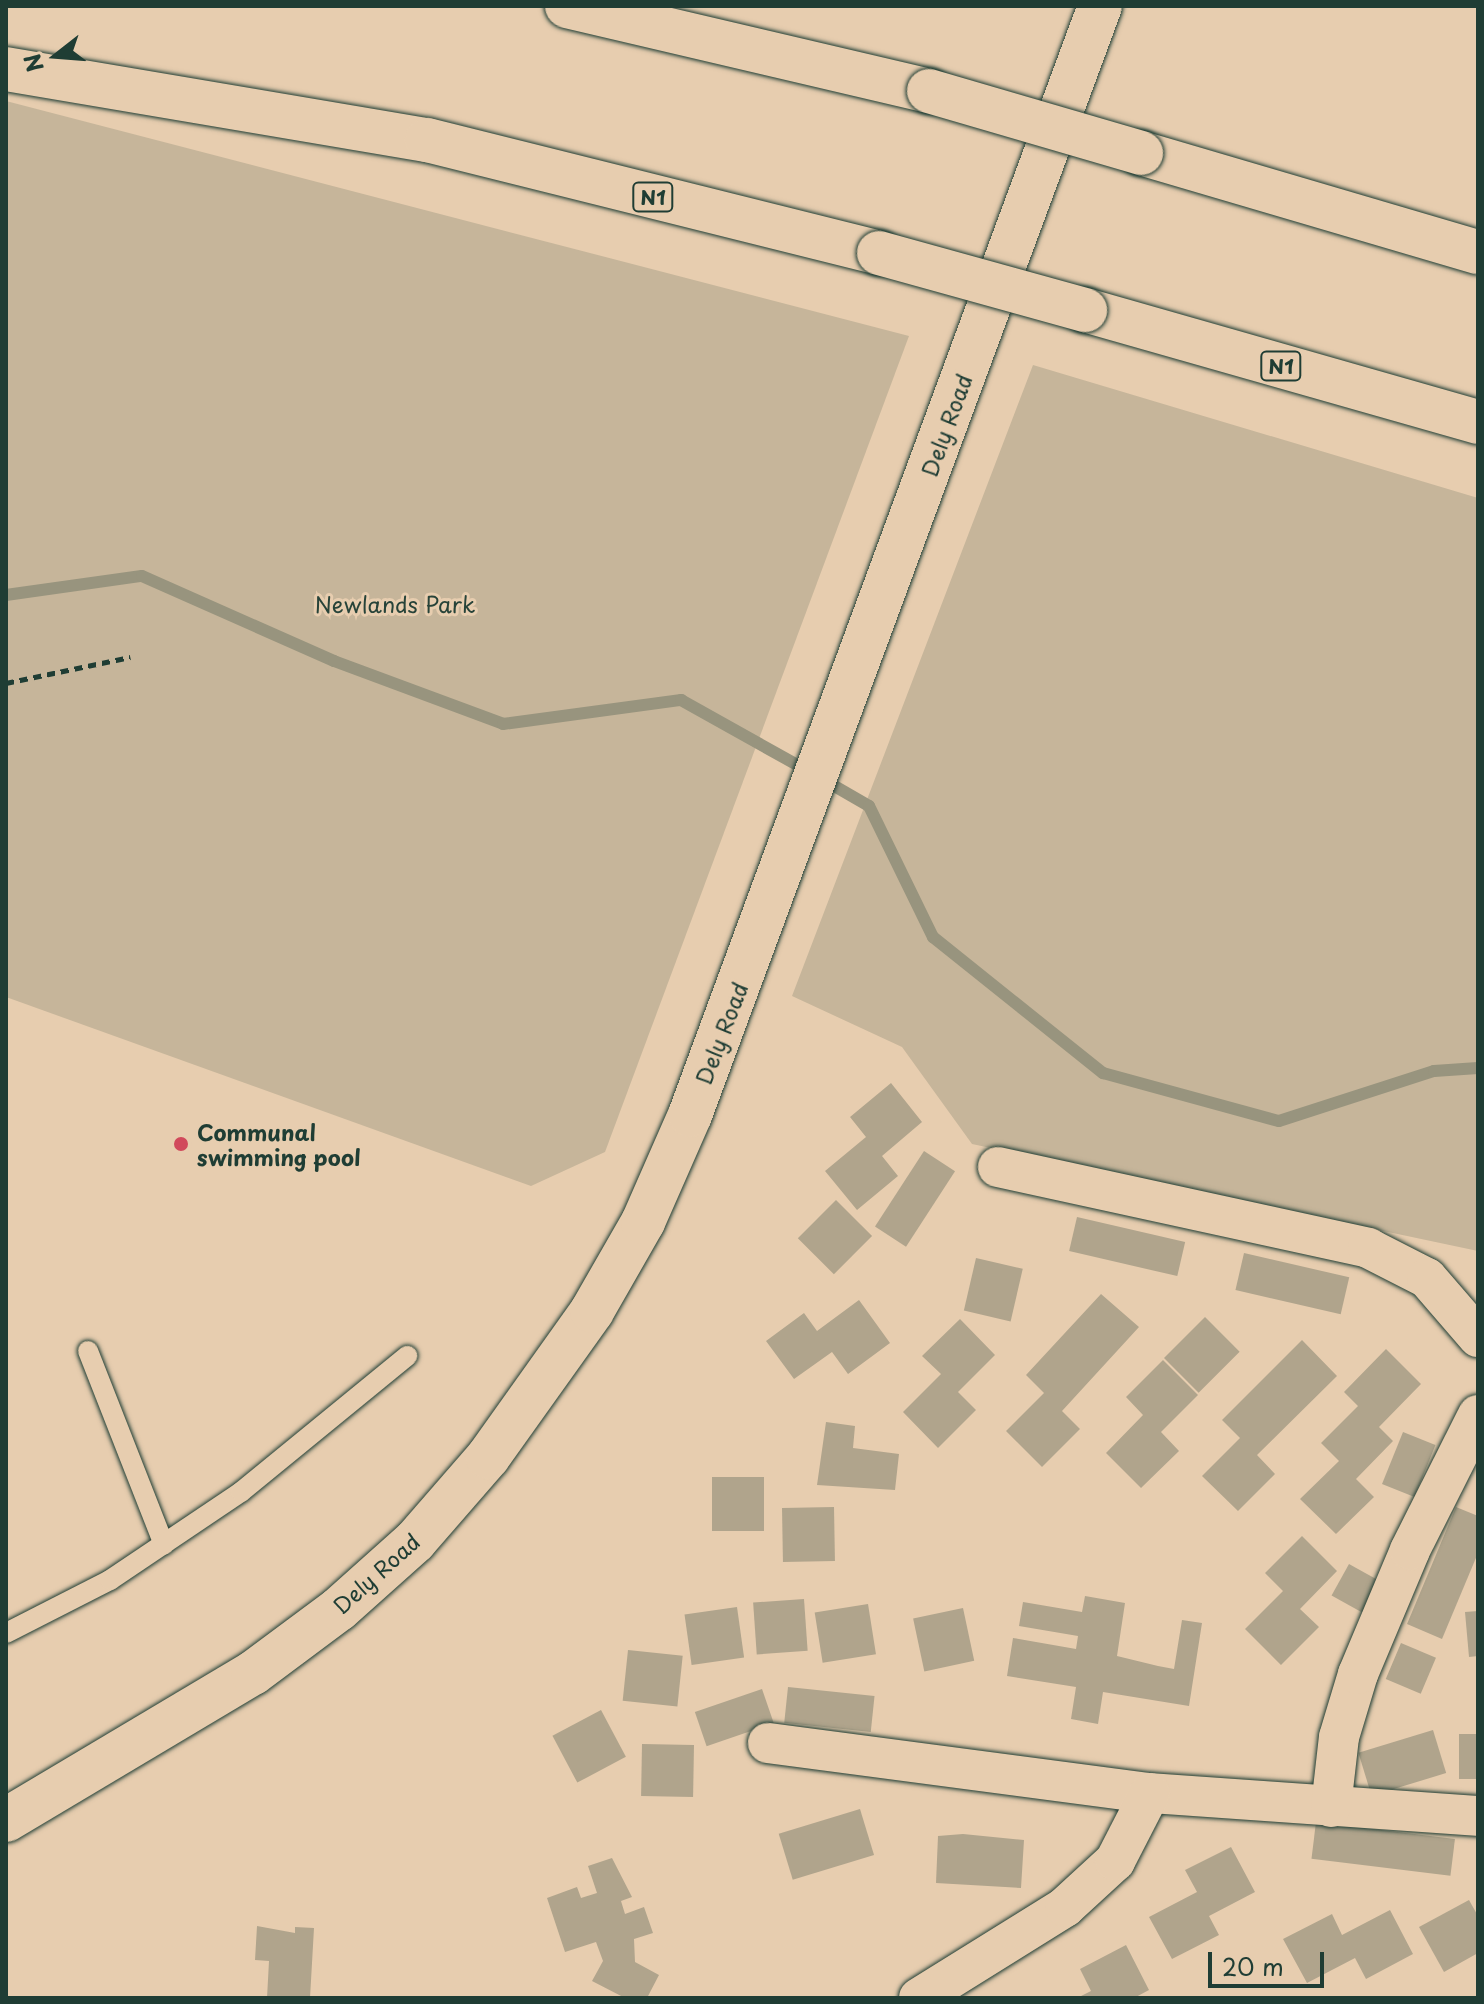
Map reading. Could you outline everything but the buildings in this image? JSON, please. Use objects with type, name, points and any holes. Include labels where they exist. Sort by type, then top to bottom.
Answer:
[{"type":"main road","points":[[567,6],[929,91],[1478,252]]},
{"type":"main road","name":"Dely Road","points":[[6,1820],[253,1673],[339,1609],[415,1541],[488,1457],[592,1311],[643,1222],[690,1115],[827,752],[1100,6]]},
{"type":"main road","name":"N1","points":[[6,69],[427,140],[879,253],[1478,422]]},
{"type":"street","points":[[998,1167],[1368,1248],[1427,1278],[1478,1337]]},
{"type":"street","points":[[1331,1807],[1339,1737],[1358,1674],[1410,1550],[1478,1415]]},
{"type":"street","points":[[768,1743],[1150,1793],[1478,1816]]},
{"type":"street","points":[[919,1998],[1065,1907],[1115,1861],[1150,1793]]},
{"type":"lane","points":[[88,1351],[164,1545]]},
{"type":"lane","points":[[6,1633],[110,1580],[241,1492],[407,1356]]},
{"type":"path","points":[[6,683],[130,657]]},
{"type":"green space","name":"Newlands Park","points":[[6,101],[909,336],[605,1152],[531,1186],[6,997]]},
{"type":"green space","points":[[1033,365],[1478,498],[1478,1251],[972,1144],[902,1047],[792,996]]},
{"type":"waterway","points":[[6,595],[142,576],[334,661],[503,724],[681,700],[808,771]]},
{"type":"waterway","points":[[824,780],[869,806],[933,937],[1103,1073],[1279,1121],[1434,1071],[1478,1068]]},
{"type":"place","name":"Communal swimming pool","points":[[181,1144]]}]
